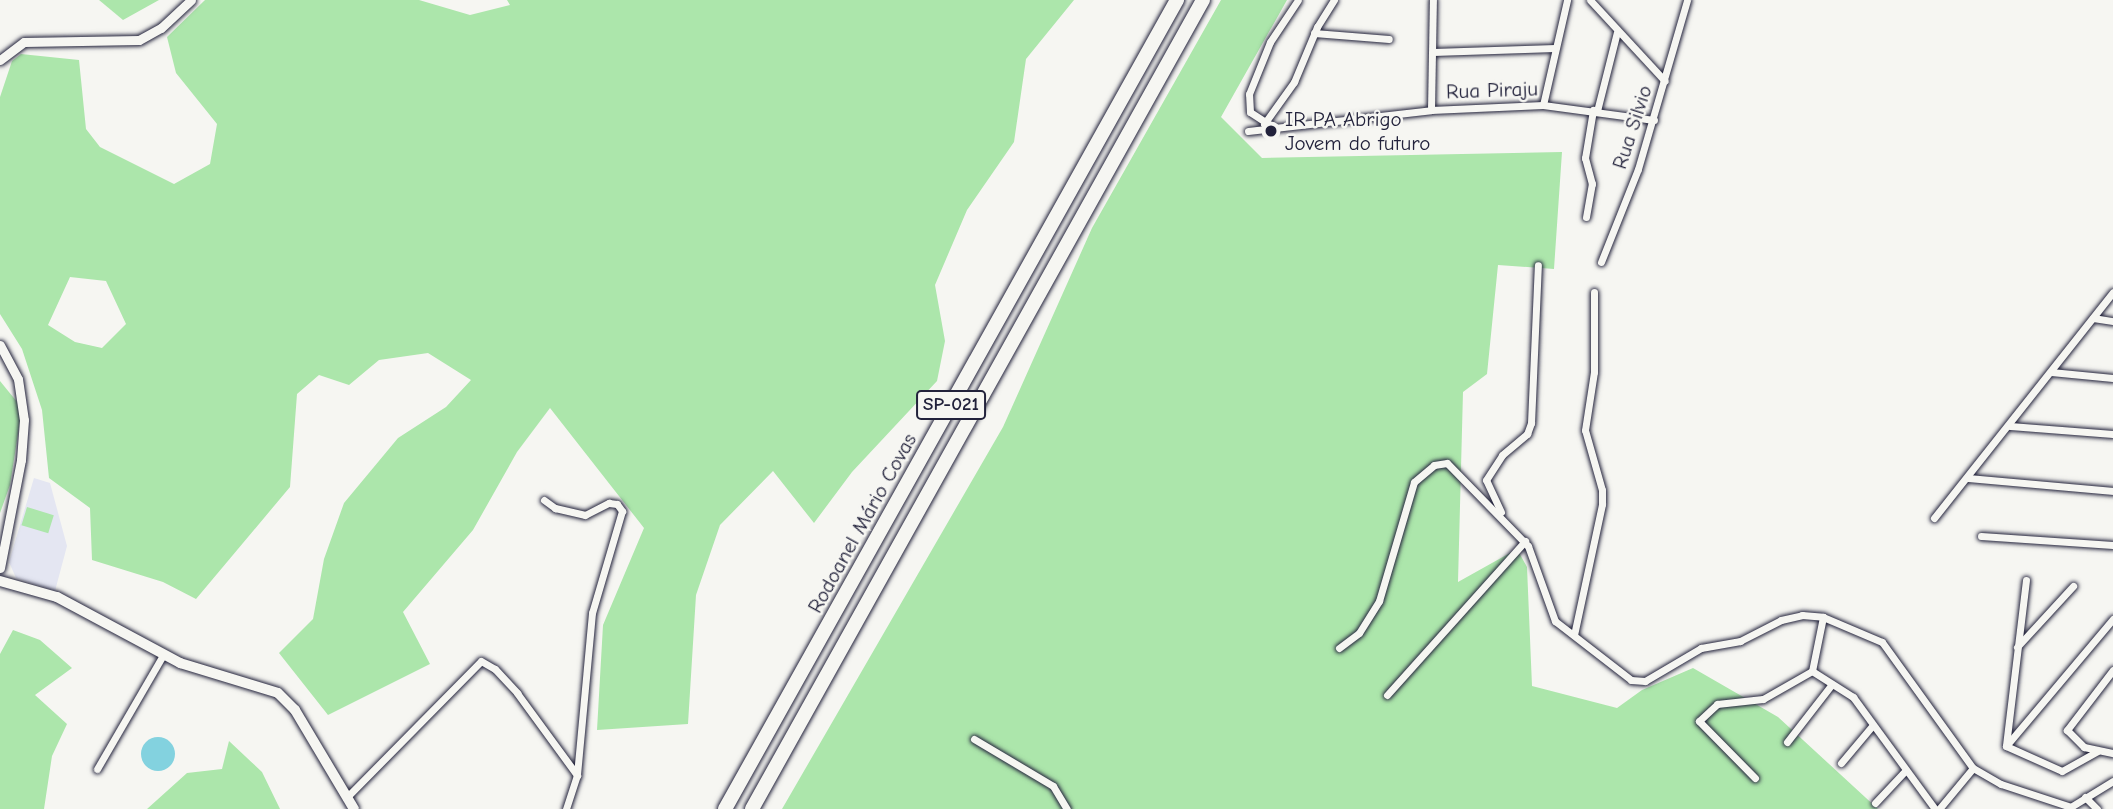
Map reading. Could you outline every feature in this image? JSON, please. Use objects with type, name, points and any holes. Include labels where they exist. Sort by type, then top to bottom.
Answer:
[{"type":"highway","name":"Rodoanel Mário Covas","points":[[726,809],[1177,0]]},
{"type":"highway","name":"Rodoanel Mário Covas","points":[[752,809],[1203,0]]},
{"type":"main road","points":[[0,581],[57,597],[163,655],[282,696],[354,809]]},
{"type":"street","points":[[0,60],[24,42],[138,40],[161,28],[191,0]]},
{"type":"street","points":[[1274,128],[1264,124],[1250,112],[1252,85],[1269,41],[1298,0]]},
{"type":"street","points":[[1264,124],[1294,82],[1314,33],[1334,0]]},
{"type":"street","points":[[1431,110],[1433,0]]},
{"type":"street","points":[[1543,104],[1567,0]]},
{"type":"street","points":[[1590,0],[1665,81]]},
{"type":"street","name":"Rua Silvio","points":[[1601,262],[1654,120],[1687,0]]},
{"type":"street","points":[[1586,217],[1592,184],[1584,166],[1595,111],[1617,32]]},
{"type":"street","points":[[1314,33],[1389,39]]},
{"type":"street","points":[[1433,52],[1555,48]]},
{"type":"street","name":"Rua Piraju","points":[[1248,131],[1431,110],[1543,104],[1654,120]]},
{"type":"street","points":[[1503,517],[1486,480],[1502,455],[1527,434],[1531,423],[1538,265]]},
{"type":"street","points":[[1574,635],[1602,504],[1602,490],[1585,430],[1594,372],[1594,292]]},
{"type":"street","points":[[1934,518],[2010,426],[2113,292]]},
{"type":"street","points":[[2093,318],[2113,321]]},
{"type":"street","points":[[0,345],[18,379],[24,420],[21,460],[0,568]]},
{"type":"street","points":[[2050,372],[2113,378]]},
{"type":"street","points":[[2010,426],[2113,434]]},
{"type":"street","points":[[1339,648],[1359,633],[1379,601],[1409,497],[1423,473],[1440,462],[1447,463],[1525,541],[1550,614],[1637,682],[1701,648],[1740,642],[1781,620],[1802,615],[1823,617],[1882,642],[1973,768],[2001,784],[2070,808],[2113,781]]},
{"type":"street","points":[[1968,478],[2113,491]]},
{"type":"street","points":[[544,500],[555,508],[586,515],[609,503],[617,504],[622,512],[592,613],[577,775],[566,809]]},
{"type":"street","points":[[1981,536],[2113,545]]},
{"type":"street","points":[[1387,695],[1525,541]]},
{"type":"street","points":[[2006,746],[2026,580]]},
{"type":"street","points":[[2017,648],[2073,586]]},
{"type":"street","points":[[1755,778],[1699,721],[1717,704],[1763,699],[1812,671],[1823,617]]},
{"type":"street","points":[[2006,746],[2113,620]]},
{"type":"street","points":[[97,769],[163,655]]},
{"type":"street","points":[[346,799],[481,661],[495,669],[517,693],[577,775]]},
{"type":"street","points":[[2113,670],[2067,730],[2072,740],[2098,751],[2113,753]]},
{"type":"street","points":[[1812,671],[1853,697],[1905,771],[1937,809],[1973,768]]},
{"type":"street","points":[[1787,741],[1832,684]]},
{"type":"street","points":[[1842,763],[1872,726]]},
{"type":"street","points":[[974,739],[1053,786],[1067,809]]},
{"type":"street","points":[[2006,746],[2062,771],[2098,751]]},
{"type":"street","points":[[1875,803],[1905,771]]},
{"type":"street","points":[[2085,797],[2097,809]]},
{"type":"shaded area","points":[[34,478],[50,483],[67,546],[55,591],[16,578],[9,562]]},
{"type":"green space","points":[[99,0],[159,0],[123,20]]},
{"type":"green space","points":[[205,0],[419,0],[470,15],[510,5],[507,0],[1074,0],[1026,59],[1014,142],[967,210],[935,285],[945,341],[937,381],[852,472],[814,523],[773,471],[720,525],[696,595],[688,724],[597,730],[603,625],[644,528],[550,408],[517,452],[473,530],[403,612],[430,664],[328,715],[279,653],[313,619],[324,559],[344,503],[398,438],[446,407],[471,380],[428,353],[379,360],[349,385],[319,375],[297,394],[290,487],[196,599],[163,582],[92,560],[90,508],[49,478],[42,410],[22,349],[0,314],[0,97],[12,61],[21,54],[79,60],[86,129],[100,147],[174,184],[210,164],[217,124],[176,73],[167,37]],"holes":[[[70,277],[106,281],[126,324],[102,348],[75,342],[48,325]]]},
{"type":"green space","points":[[1221,0],[1287,0],[1221,117],[1262,158],[1562,152],[1554,269],[1498,265],[1487,374],[1463,392],[1458,582],[1517,549],[1527,567],[1532,686],[1617,708],[1642,690],[1693,668],[1778,717],[1878,809],[782,809],[1003,427],[1092,228]]},
{"type":"green space","points":[[0,381],[22,408],[10,485],[0,513]]},
{"type":"green space","points":[[27,507],[54,515],[48,533],[21,525]]},
{"type":"green space","points":[[13,630],[40,640],[72,668],[35,695],[67,724],[52,756],[44,809],[0,809],[0,654]]},
{"type":"green space","points":[[229,741],[262,772],[280,809],[147,809],[187,773],[222,769]]},
{"type":"water","points":[[158,737],[170,742],[175,754],[170,766],[158,771],[146,766],[141,754],[146,742]]},
{"type":"place","name":"IR PA Abrigo Jovem do futuro","points":[[1271,131]]}]
